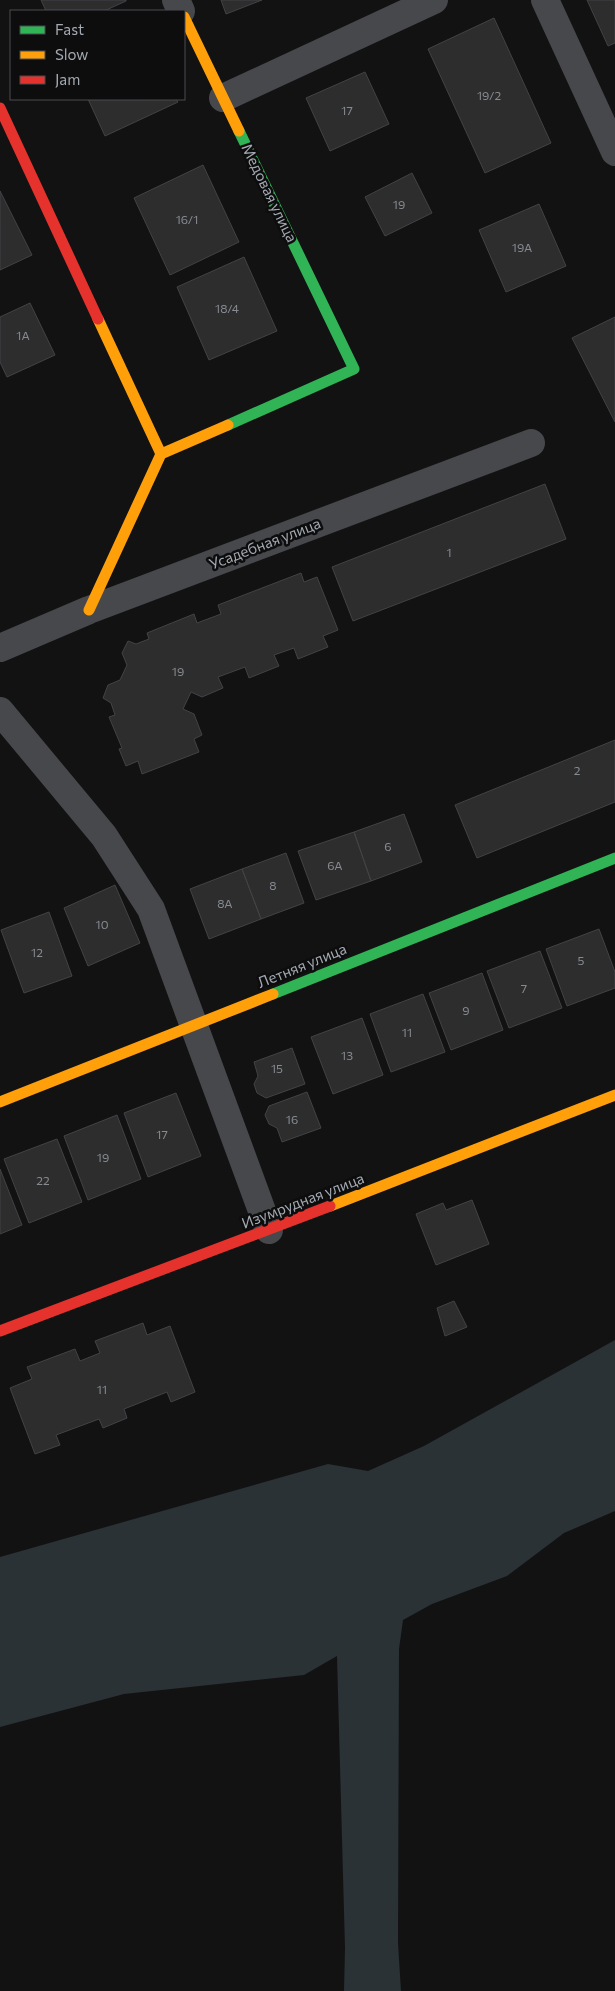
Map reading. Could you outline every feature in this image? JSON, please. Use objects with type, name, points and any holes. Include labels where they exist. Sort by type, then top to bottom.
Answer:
[{"type":"street","points":[[223,98],[434,0]]},
{"type":"street","points":[[545,0],[615,152]]},
{"type":"street","name":"Медовая улица","points":[[161,454],[354,369],[185,19]]},
{"type":"street","points":[[0,108],[161,454],[89,610]]},
{"type":"street","name":"Усадебная улица","points":[[0,648],[89,610],[531,443]]},
{"type":"street","points":[[0,711],[104,836],[151,909],[195,1024],[269,1230]]},
{"type":"street","name":"Летняя улица","points":[[0,1102],[615,858]]},
{"type":"street","name":"Изумрудная улица","points":[[0,1331],[269,1230],[615,1095]]},
{"type":"shaded area","points":[[615,1340],[615,1511],[564,1533],[507,1576],[432,1604],[403,1620],[399,1649],[398,1943],[401,1991],[344,1991],[345,1948],[337,1656],[304,1675],[124,1694],[0,1727],[0,1557],[328,1464],[368,1471],[424,1446]]},
{"type":"building","points":[[41,0],[126,0],[106,10],[46,10]]},
{"type":"building","points":[[221,0],[262,0],[226,14]]},
{"type":"building","points":[[587,0],[615,0],[615,43],[608,46]]},
{"type":"building","points":[[494,18],[551,143],[485,173],[428,49]]},
{"type":"building","points":[[365,72],[389,124],[330,151],[306,98]]},
{"type":"building","points":[[88,100],[177,100],[178,102],[105,136]]},
{"type":"building","points":[[203,165],[239,242],[170,275],[134,198]]},
{"type":"building","points":[[412,173],[432,213],[385,236],[365,197]]},
{"type":"building","points":[[0,191],[32,255],[0,270]]},
{"type":"building","points":[[539,204],[566,266],[506,292],[479,230]]},
{"type":"building","points":[[244,257],[277,331],[209,360],[177,287]]},
{"type":"building","points":[[30,303],[55,355],[7,377],[0,362],[0,317]]},
{"type":"building","points":[[615,317],[615,422],[572,338]]},
{"type":"building","points":[[545,484],[566,539],[353,621],[332,567]]},
{"type":"building","points":[[301,573],[304,582],[317,577],[338,630],[323,636],[328,647],[298,659],[294,648],[274,655],[279,666],[249,678],[245,667],[218,677],[223,688],[202,697],[191,692],[183,709],[194,714],[202,735],[194,739],[199,752],[142,774],[138,761],[126,766],[119,749],[122,748],[109,717],[115,715],[111,703],[103,698],[108,685],[120,680],[127,665],[122,653],[128,641],[136,644],[149,639],[147,633],[194,614],[197,623],[221,614],[218,605]]},
{"type":"building","points":[[615,740],[615,802],[477,858],[455,805]]},
{"type":"building","points":[[404,814],[422,862],[371,881],[354,832]]},
{"type":"building","points":[[354,832],[371,881],[316,900],[298,851]]},
{"type":"building","points":[[286,853],[304,903],[261,919],[242,869]]},
{"type":"building","points":[[242,869],[261,919],[209,939],[190,889]]},
{"type":"building","points":[[115,885],[140,943],[88,966],[64,908]]},
{"type":"building","points":[[49,912],[72,976],[24,993],[1,930]]},
{"type":"building","points":[[599,929],[615,972],[615,988],[567,1006],[546,949]]},
{"type":"building","points":[[540,951],[562,1008],[509,1028],[487,971]]},
{"type":"building","points":[[482,973],[503,1030],[451,1050],[429,993]]},
{"type":"building","points":[[423,994],[445,1052],[391,1072],[370,1014]]},
{"type":"building","points":[[362,1018],[383,1075],[333,1094],[311,1037]]},
{"type":"building","points":[[292,1048],[305,1084],[266,1098],[257,1093],[254,1084],[258,1076],[254,1062]]},
{"type":"building","points":[[307,1092],[321,1128],[282,1142],[277,1128],[269,1124],[265,1115],[269,1106]]},
{"type":"building","points":[[176,1093],[201,1156],[148,1177],[124,1113]]},
{"type":"building","points":[[117,1115],[141,1179],[88,1200],[64,1136]]},
{"type":"building","points":[[57,1139],[82,1202],[29,1223],[4,1159]]},
{"type":"building","points":[[0,1169],[22,1225],[0,1234]]},
{"type":"building","points":[[472,1200],[489,1244],[436,1265],[416,1214],[443,1203],[446,1210]]},
{"type":"building","points":[[454,1301],[467,1327],[445,1336],[437,1308]]},
{"type":"building","points":[[143,1323],[147,1335],[170,1326],[195,1392],[171,1402],[167,1392],[124,1409],[127,1418],[103,1428],[99,1419],[56,1435],[60,1445],[35,1454],[10,1388],[32,1379],[27,1367],[75,1349],[80,1361],[100,1353],[95,1341]]},
{"type":"traffic: fast","points":[[228,425],[354,369],[239,131]]},
{"type":"traffic: fast","points":[[273,994],[615,858]]},
{"type":"traffic: slow","points":[[185,19],[239,131]]},
{"type":"traffic: slow","points":[[98,319],[161,454]]},
{"type":"traffic: slow","points":[[89,610],[161,454],[228,425]]},
{"type":"traffic: slow","points":[[0,1102],[273,994]]},
{"type":"traffic: slow","points":[[330,1206],[615,1095]]},
{"type":"traffic: jam","points":[[0,108],[98,319]]},
{"type":"traffic: jam","points":[[0,1331],[330,1206]]}]
